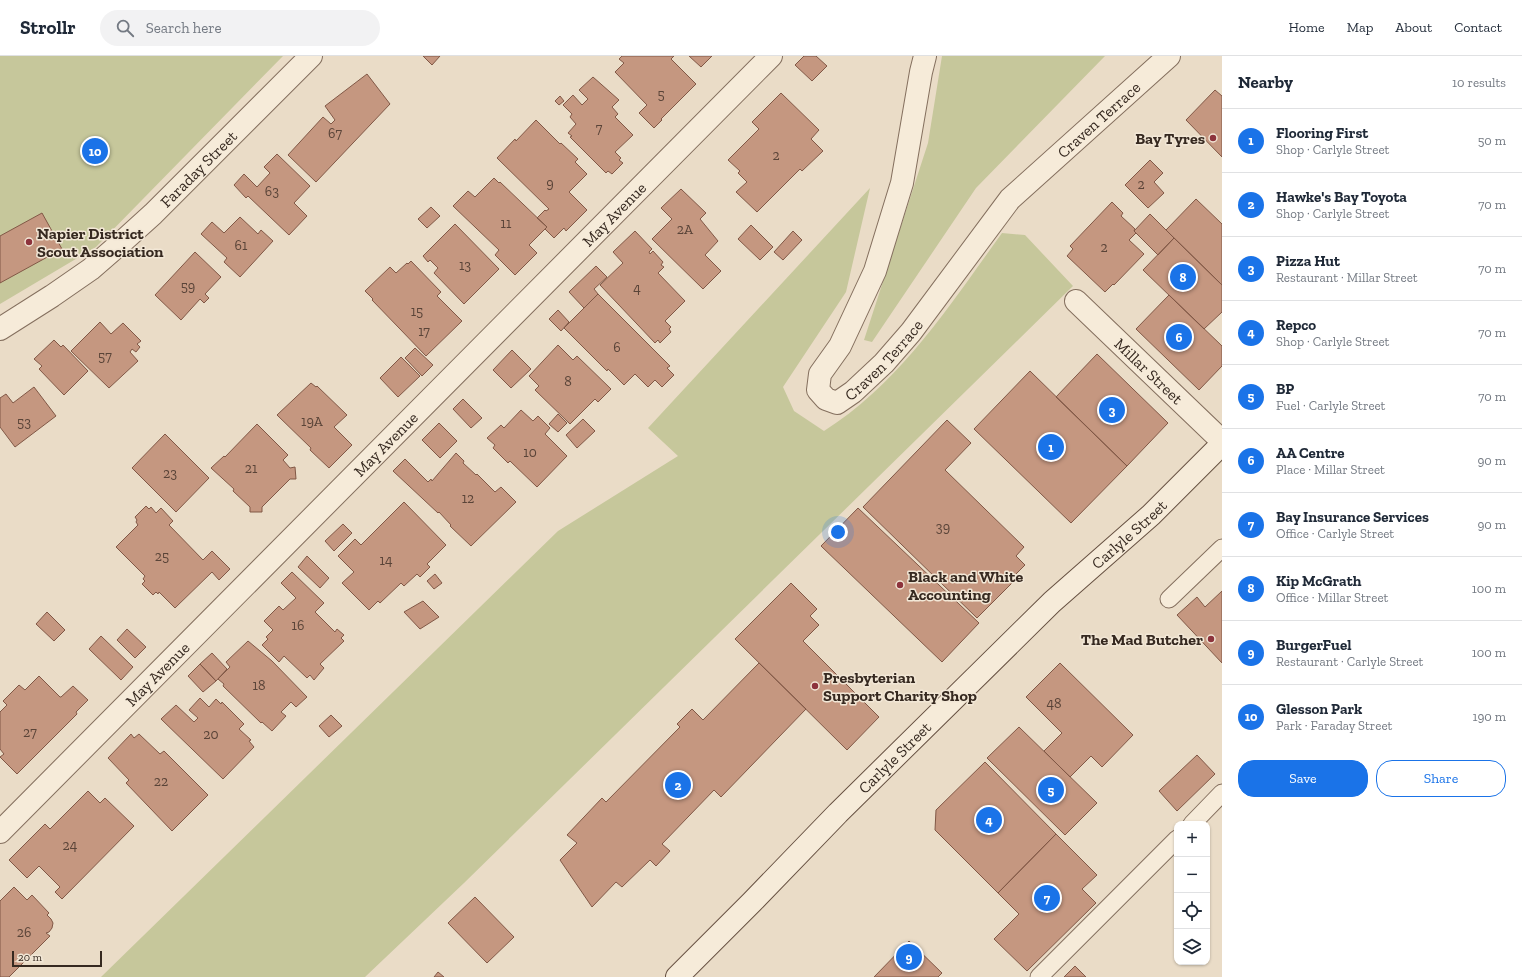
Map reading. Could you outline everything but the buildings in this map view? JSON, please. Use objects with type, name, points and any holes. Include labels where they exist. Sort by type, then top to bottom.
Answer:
[{"type":"street","name":"Faraday Street","points":[[0,329],[72,283],[117,247],[153,214],[311,56]]},
{"type":"street","name":"May Avenue","points":[[0,832],[771,56]]},
{"type":"street","name":"Craven Terrace","points":[[925,56],[902,183],[875,271],[840,346],[820,374],[818,390],[826,399],[837,403],[858,387],[884,363],[897,348],[1010,199],[1169,56]]},
{"type":"street","name":"Millar Street","points":[[1076,301],[1222,441]]},
{"type":"street","name":"Carlyle Street","points":[[677,977],[838,813],[1052,602],[1151,515],[1222,444]]},
{"type":"lane","points":[[1169,599],[1222,548]]},
{"type":"lane","points":[[1195,821],[1222,793]]},
{"type":"lane","points":[[1040,977],[1174,842]]},
{"type":"green space","points":[[0,56],[283,56],[96,247],[0,304]]},
{"type":"green space","points":[[942,56],[1105,56],[976,188],[872,342],[864,340],[928,143]]},
{"type":"green space","points":[[870,188],[846,292],[783,387],[794,411],[824,431],[851,412],[877,390],[900,366],[943,315],[1002,233],[1025,235],[1073,286],[464,883],[365,977],[101,977],[558,531],[678,456],[648,428]]},
{"type":"place","name":"Bay Tyres","points":[[1213,138]]},
{"type":"place","name":"Glesson Park","points":[[95,151]]},
{"type":"place","name":"Napier District Scout Association","points":[[29,242]]},
{"type":"place","name":"Kip McGrath","points":[[1183,277]]},
{"type":"place","name":"AA Centre","points":[[1179,337]]},
{"type":"place","name":"Pizza Hut","points":[[1112,410]]},
{"type":"place","name":"Flooring First","points":[[1051,447]]},
{"type":"place","name":"Black and White Accounting","points":[[900,585]]},
{"type":"place","name":"The Mad Butcher","points":[[1211,639]]},
{"type":"place","name":"Presbyterian Support Charity Shop","points":[[815,686]]},
{"type":"place","name":"Hawke's Bay Toyota","points":[[678,785]]},
{"type":"place","name":"BP","points":[[1051,790]]},
{"type":"place","name":"Repco","points":[[989,820]]},
{"type":"place","name":"Bay Insurance Services","points":[[1047,898]]},
{"type":"place","name":"BurgerFuel","points":[[909,957]]}]
